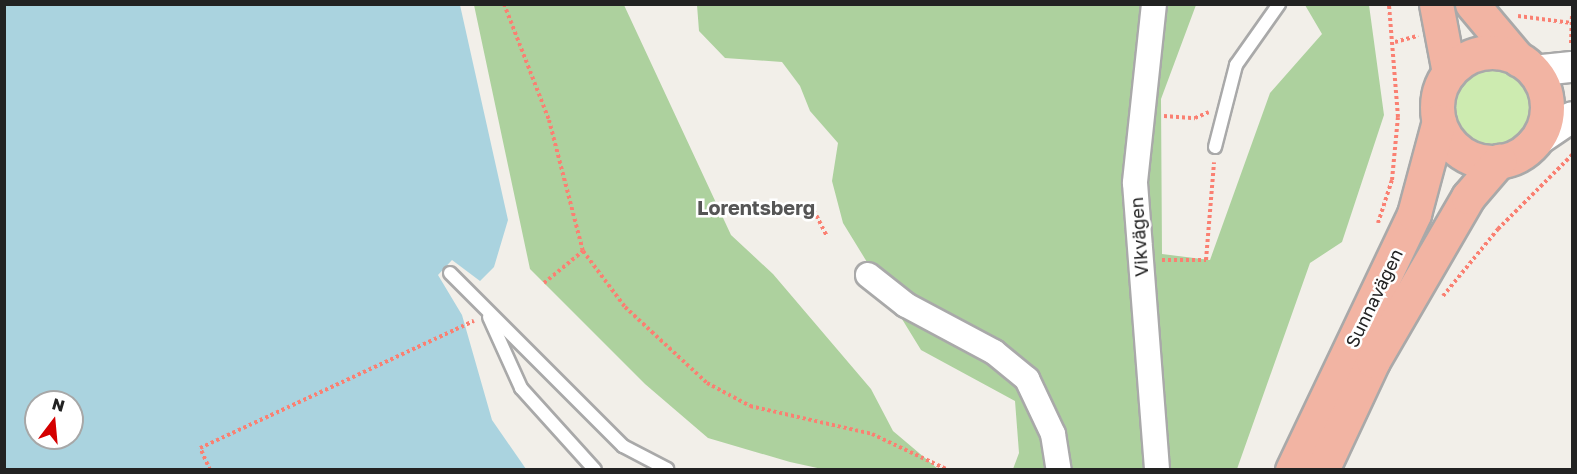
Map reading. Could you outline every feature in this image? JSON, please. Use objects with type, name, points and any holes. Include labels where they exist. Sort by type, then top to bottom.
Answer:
[{"type":"highway","points":[[1436,4],[1449,73]]},
{"type":"highway","points":[[1472,4],[1526,66],[1546,108],[1532,144],[1499,162],[1458,150],[1439,121],[1438,96],[1449,73],[1480,54],[1526,66]]},
{"type":"highway","name":"Sunnavägen","points":[[1292,470],[1414,214],[1439,121]]},
{"type":"highway","name":"Sunnavägen","points":[[1322,470],[1373,361],[1468,197],[1499,162]]},
{"type":"street","name":"Vikvägen","points":[[1154,4],[1141,108],[1135,183],[1143,260],[1144,342],[1156,470]]},
{"type":"street","points":[[1526,66],[1572,67]]},
{"type":"street","points":[[1532,144],[1572,117]]},
{"type":"street","points":[[868,275],[906,305],[994,352],[1027,379],[1053,434],[1059,470]]},
{"type":"lane","points":[[1215,147],[1222,107],[1236,65],[1279,4]]},
{"type":"lane","points":[[450,273],[623,446],[667,469]]},
{"type":"lane","points":[[486,309],[521,388],[595,470]]},
{"type":"path","points":[[504,4],[549,120],[583,250],[625,307],[708,383],[750,406],[872,434],[948,470]]},
{"type":"path","points":[[1375,230],[1392,180],[1398,117],[1389,4]]},
{"type":"path","points":[[1510,12],[1528,21],[1571,23]]},
{"type":"path","points":[[1572,15],[1572,56]]},
{"type":"path","points":[[1141,108],[1195,118],[1222,107]]},
{"type":"path","points":[[1143,260],[1206,260],[1215,147]]},
{"type":"path","points":[[1438,303],[1498,229],[1572,155]]},
{"type":"path","points":[[796,209],[811,205],[827,236]]},
{"type":"path","points":[[544,283],[583,250]]},
{"type":"path","points":[[210,470],[200,448],[475,320]]},
{"type":"green space","points":[[474,5],[624,5],[731,235],[773,274],[871,389],[893,431],[938,469],[822,469],[708,438],[645,384],[530,269]]},
{"type":"green space","points":[[697,5],[1196,5],[1161,99],[1162,254],[1210,260],[1270,93],[1322,34],[1305,5],[1369,5],[1384,115],[1342,242],[1310,263],[1237,469],[1013,469],[1019,453],[1015,401],[921,350],[843,223],[832,181],[838,143],[810,111],[800,86],[782,62],[725,58],[699,31]]},
{"type":"green space","points":[[1492,66],[1507,69],[1520,78],[1529,91],[1532,106],[1529,121],[1520,134],[1507,143],[1492,146],[1477,143],[1464,134],[1455,121],[1452,106],[1455,91],[1464,78],[1477,69]]},
{"type":"water","points":[[4,5],[460,5],[508,220],[494,267],[480,281],[452,260],[438,275],[462,315],[492,420],[526,469],[5,469]]},
{"type":"district","name":"Lorentsberg","points":[[756,207]]}]
